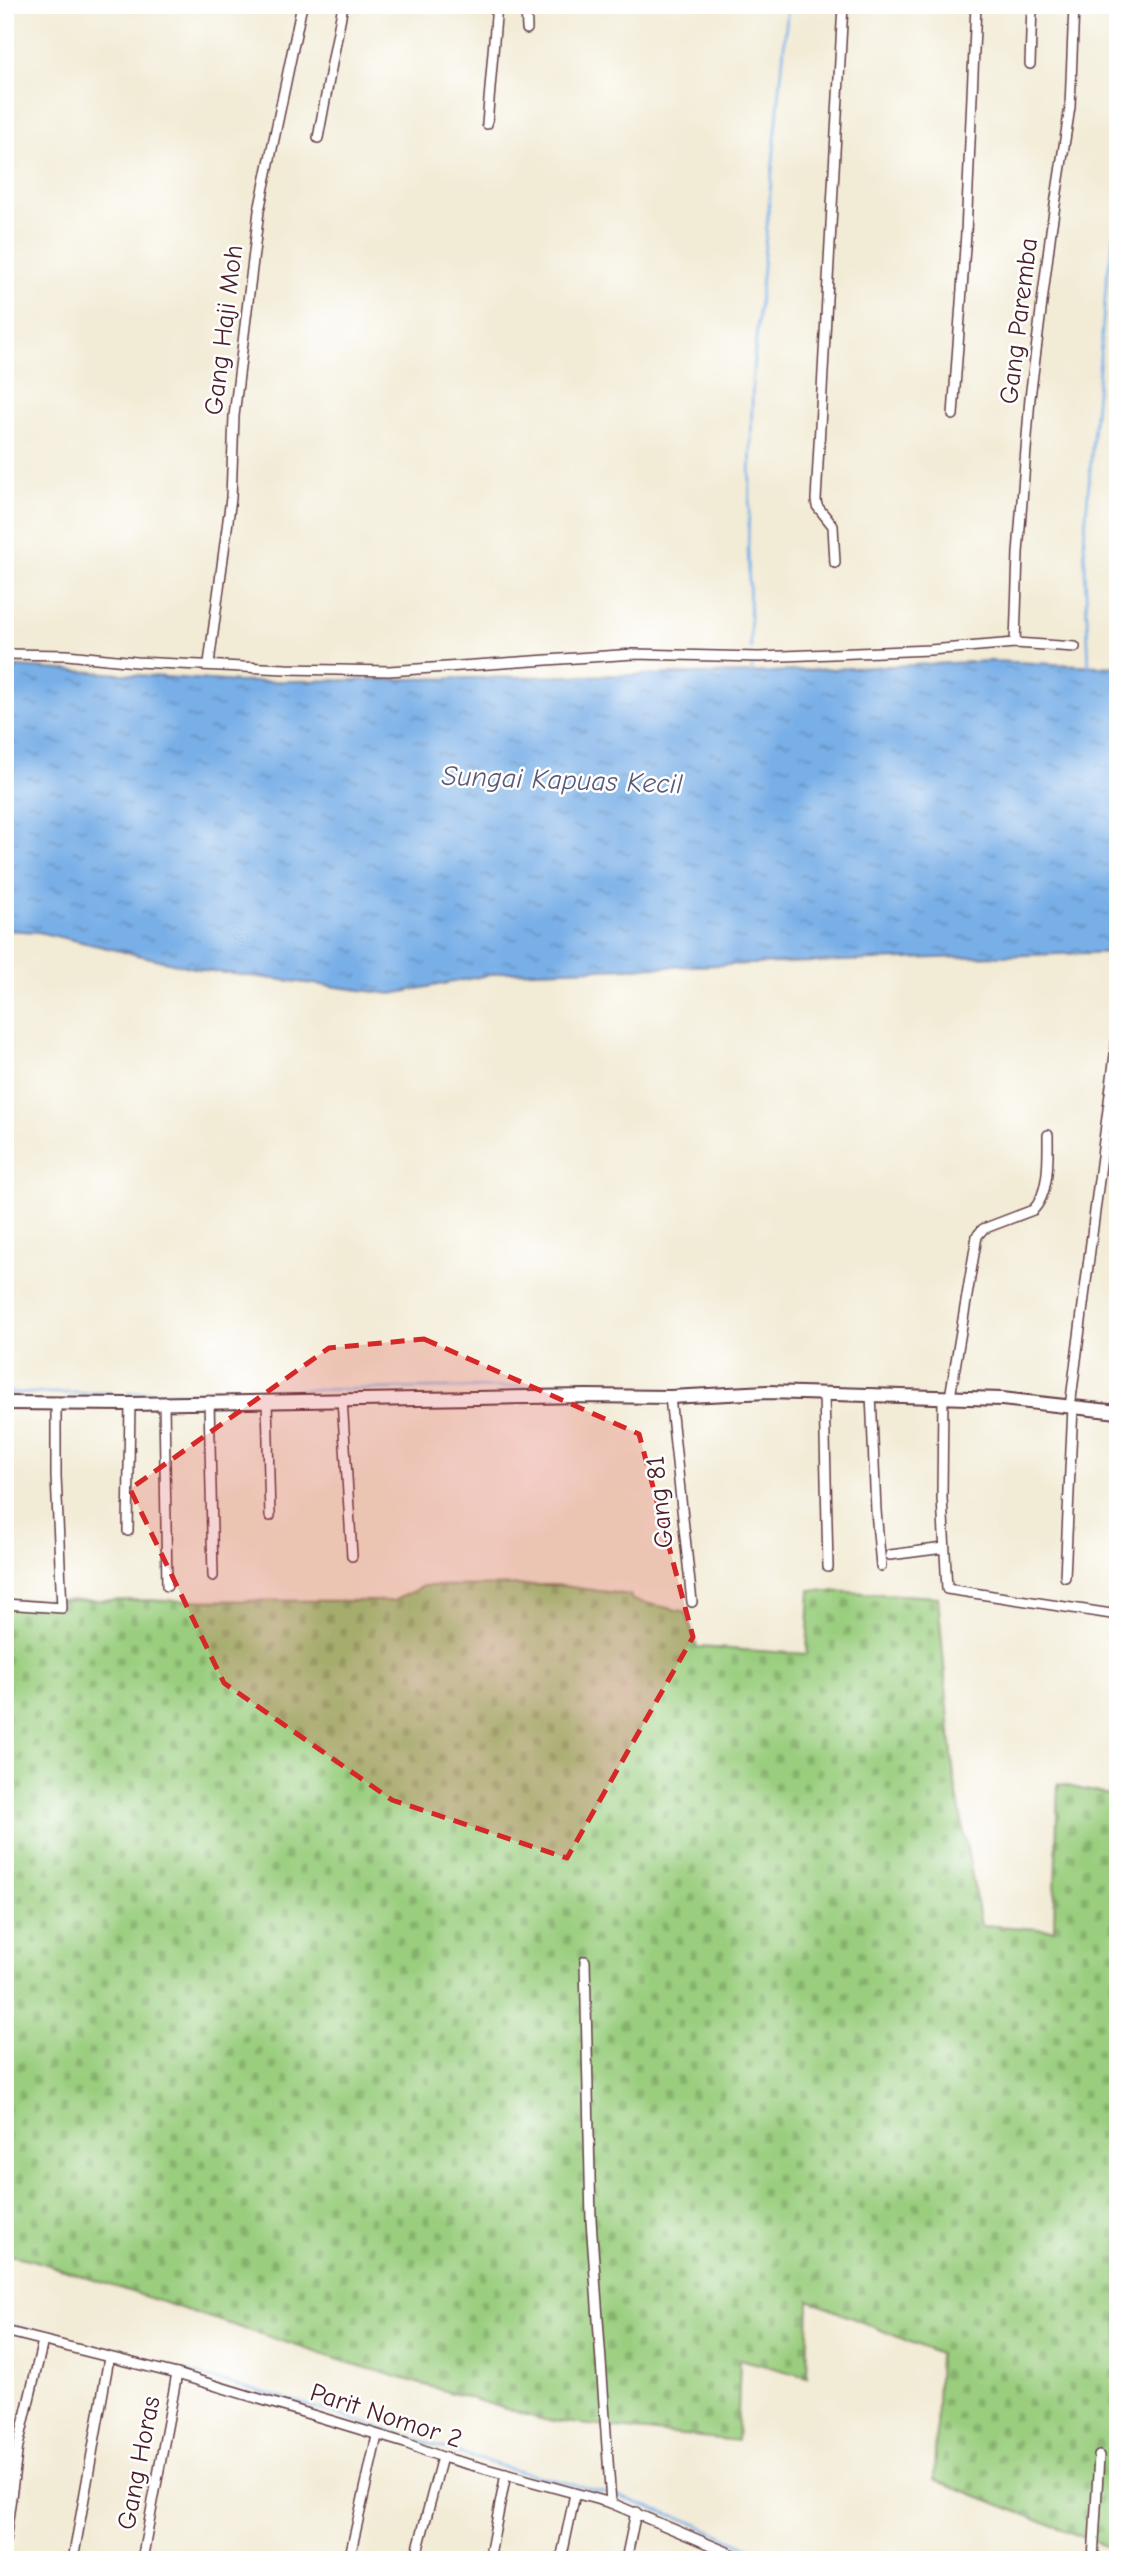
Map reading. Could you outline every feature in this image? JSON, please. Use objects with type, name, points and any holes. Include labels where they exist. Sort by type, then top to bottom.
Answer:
[{"type":"main road","points":[[5,1403],[131,1404],[607,1395],[670,1397],[767,1392],[1002,1399],[1118,1412]]},
{"type":"street","points":[[5,20],[9,5]]},
{"type":"street","name":"Gang Haji Moh","points":[[209,663],[231,498],[234,416],[259,211],[302,5]]},
{"type":"street","points":[[318,138],[342,5]]},
{"type":"street","points":[[487,124],[497,5]]},
{"type":"street","points":[[526,5],[527,29]]},
{"type":"street","points":[[835,563],[833,526],[817,506],[816,500],[843,5]]},
{"type":"street","points":[[953,415],[967,233],[976,5]]},
{"type":"street","points":[[1030,64],[1032,5]]},
{"type":"street","name":"Gang Paremba","points":[[1015,643],[1018,553],[1030,398],[1070,107],[1074,5]]},
{"type":"street","points":[[5,654],[67,655],[136,662],[389,671],[634,654],[759,657],[930,650],[1015,643],[1075,648]]},
{"type":"street","points":[[1065,1577],[1071,1407],[1118,1031]]},
{"type":"street","points":[[1048,1135],[1047,1165],[1037,1206],[1033,1210],[983,1229],[977,1236],[947,1397],[944,1548],[947,1589],[1118,1615]]},
{"type":"street","points":[[824,1394],[828,1567]]},
{"type":"street","points":[[871,1394],[881,1566]]},
{"type":"street","name":"Gang 81","points":[[670,1397],[692,1602]]},
{"type":"street","points":[[342,1399],[352,1556]]},
{"type":"street","points":[[209,1401],[214,1576]]},
{"type":"street","points":[[267,1401],[270,1516]]},
{"type":"street","points":[[5,1604],[62,1608],[56,1476],[56,1402]]},
{"type":"street","points":[[164,1403],[167,1586]]},
{"type":"street","points":[[128,1531],[131,1404]]},
{"type":"street","points":[[890,1555],[944,1548]]},
{"type":"street","points":[[584,1961],[591,2220],[611,2503]]},
{"type":"street","name":"Parit Nomor 2","points":[[5,2331],[177,2374],[405,2442],[442,2457],[611,2503],[636,2512],[730,2557],[746,2560]]},
{"type":"street","points":[[5,2541],[18,2446],[43,2341]]},
{"type":"street","points":[[73,2560],[109,2358]]},
{"type":"street","name":"Gang Horas","points":[[142,2560],[177,2374]]},
{"type":"street","points":[[349,2560],[377,2435]]},
{"type":"street","points":[[1093,2560],[1099,2455]]},
{"type":"street","points":[[415,2560],[442,2457]]},
{"type":"street","points":[[489,2560],[506,2474]]},
{"type":"street","points":[[561,2560],[575,2494]]},
{"type":"street","points":[[626,2560],[636,2512]]},
{"type":"highlighted area","points":[[424,1339],[639,1434],[693,1637],[567,1858],[392,1800],[224,1683],[130,1489],[329,1348]]},
{"type":"green space","points":[[555,1585],[630,1595],[632,1600],[686,1612],[697,1647],[807,1654],[810,1590],[938,1597],[954,1778],[981,1925],[1054,1930],[1058,1784],[1118,1797],[1118,2551],[934,2479],[939,2354],[809,2300],[807,2377],[740,2359],[737,2441],[544,2420],[343,2361],[33,2260],[5,2254],[5,1600],[393,1601],[423,1586]]},
{"type":"water","name":"Sungai Kapuas Kecil","points":[[991,661],[1118,667],[1118,952],[504,972],[392,994],[203,970],[38,932],[5,930],[5,666],[239,682],[750,673]]},
{"type":"waterway","points":[[751,648],[748,549],[753,371],[788,5]]},
{"type":"waterway","points":[[1089,668],[1084,540],[1107,276],[1118,215]]},
{"type":"waterway","points":[[752,665],[752,675]]},
{"type":"waterway","points":[[222,1391],[578,1386]]},
{"type":"waterway","points":[[128,1393],[206,1392]]},
{"type":"waterway","points":[[5,1393],[112,1393]]},
{"type":"waterway","points":[[5,2324],[304,2404],[517,2471],[608,2493]]},
{"type":"waterway","points":[[615,2495],[689,2521],[775,2560]]}]
